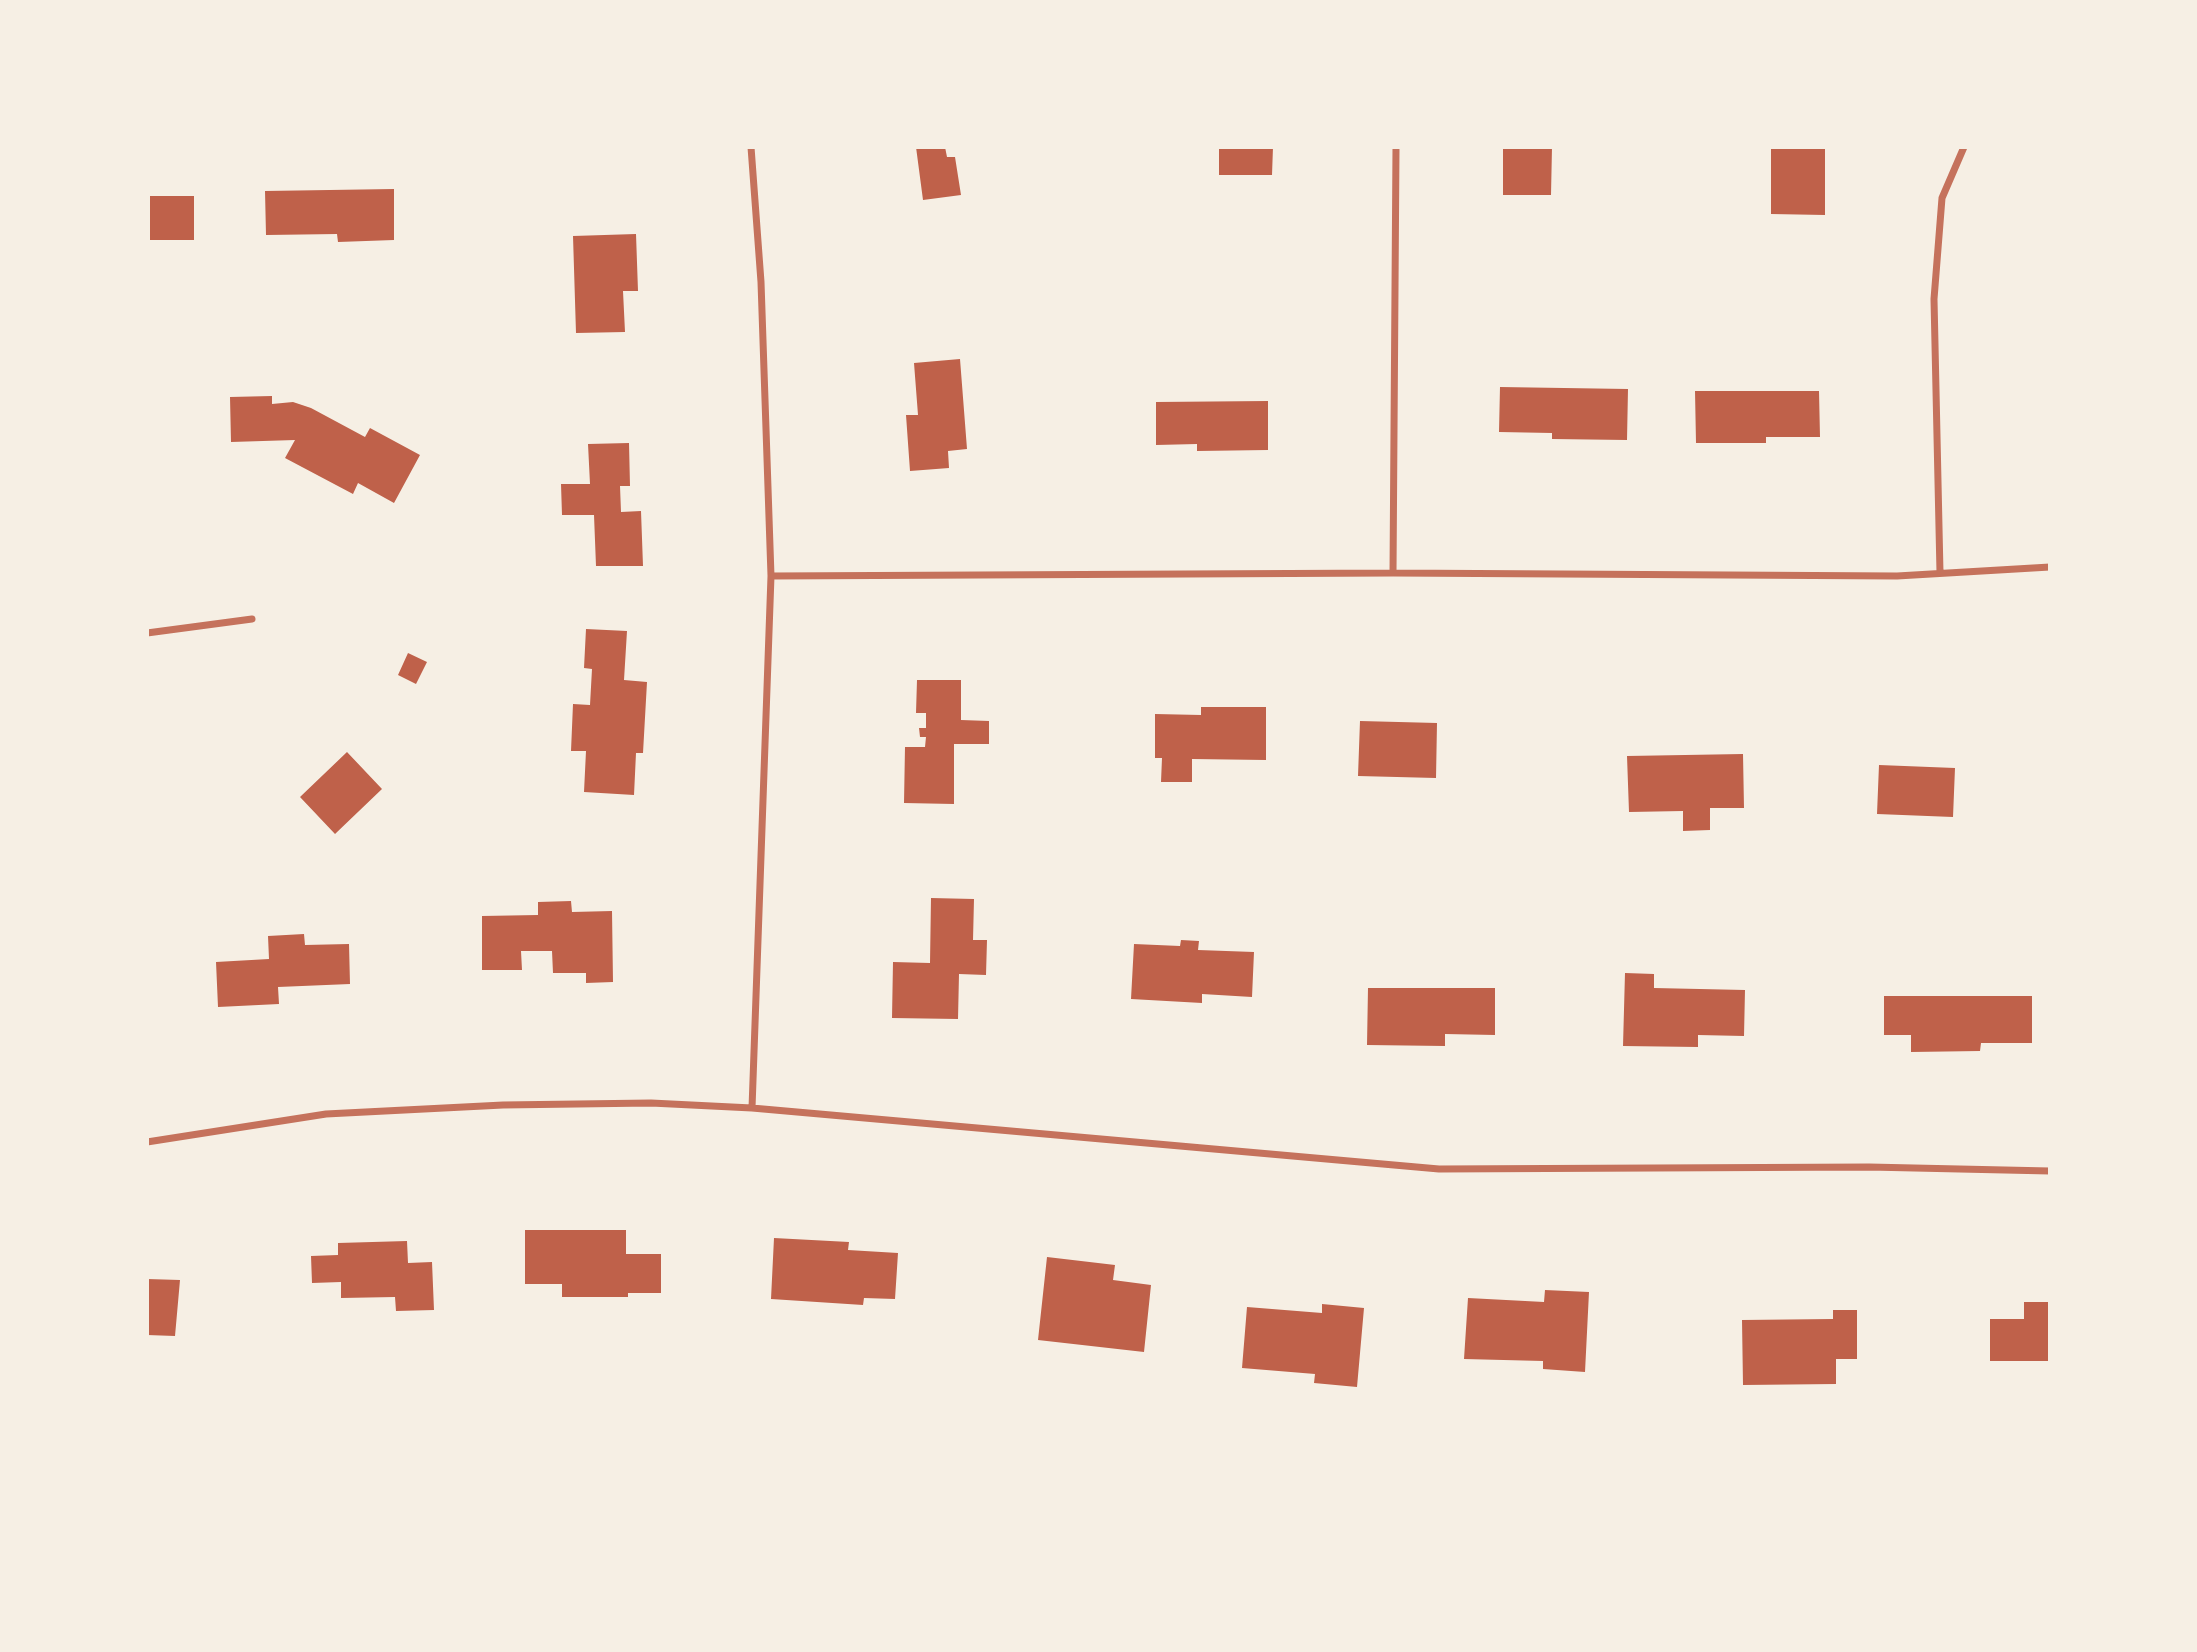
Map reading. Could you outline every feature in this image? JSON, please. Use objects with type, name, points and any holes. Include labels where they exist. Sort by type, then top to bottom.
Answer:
[{"type":"street","points":[[751,147],[761,282],[771,576],[751,1108]]},
{"type":"street","points":[[1393,573],[1396,147]]},
{"type":"street","points":[[1941,573],[1934,299],[1942,198],[1964,147]]},
{"type":"street","points":[[771,576],[1393,573],[1897,576],[2050,567]]},
{"type":"street","points":[[147,633],[252,619]]},
{"type":"street","points":[[147,1142],[326,1114],[503,1105],[651,1102],[751,1108],[1439,1169],[1869,1167],[2050,1171]]},
{"type":"building","points":[[916,147],[945,147],[947,157],[955,157],[961,195],[923,200]]},
{"type":"building","points":[[1219,147],[1273,147],[1272,175],[1219,175]]},
{"type":"building","points":[[1503,147],[1552,147],[1551,195],[1503,195]]},
{"type":"building","points":[[1771,147],[1825,147],[1825,215],[1771,214]]},
{"type":"building","points":[[394,189],[394,240],[338,242],[337,234],[266,235],[265,191]]},
{"type":"building","points":[[150,196],[194,196],[194,240],[150,240]]},
{"type":"building","points":[[636,234],[638,291],[623,291],[625,332],[576,333],[573,236]]},
{"type":"building","points":[[960,359],[967,449],[948,451],[949,468],[910,471],[906,415],[918,415],[914,363]]},
{"type":"building","points":[[1500,387],[1628,389],[1627,440],[1552,439],[1552,433],[1499,432]]},
{"type":"building","points":[[1695,391],[1819,391],[1820,437],[1766,437],[1766,443],[1696,443]]},
{"type":"building","points":[[272,396],[272,404],[293,402],[311,408],[365,437],[370,428],[420,455],[394,503],[358,483],[353,494],[285,458],[295,440],[231,442],[230,397]]},
{"type":"building","points":[[1268,401],[1268,450],[1197,451],[1197,444],[1156,445],[1156,402]]},
{"type":"building","points":[[629,443],[630,486],[620,486],[621,512],[641,511],[643,566],[596,566],[594,515],[562,515],[561,484],[590,484],[588,444]]},
{"type":"building","points":[[586,629],[627,631],[624,680],[647,682],[643,753],[636,753],[634,795],[584,792],[586,751],[571,751],[573,704],[590,705],[592,669],[584,668]]},
{"type":"building","points":[[408,653],[427,662],[416,684],[398,675]]},
{"type":"building","points":[[917,680],[961,680],[961,720],[989,721],[989,744],[954,744],[954,804],[904,803],[905,747],[925,747],[926,737],[920,737],[919,728],[926,728],[926,713],[916,713]]},
{"type":"building","points":[[1201,707],[1266,707],[1266,760],[1192,759],[1192,782],[1161,782],[1162,758],[1155,758],[1155,714],[1201,715]]},
{"type":"building","points":[[1360,721],[1437,723],[1436,778],[1358,776]]},
{"type":"building","points":[[347,752],[382,789],[335,834],[300,797]]},
{"type":"building","points":[[1743,754],[1744,808],[1710,808],[1710,830],[1683,831],[1683,811],[1629,812],[1627,756]]},
{"type":"building","points":[[1879,765],[1955,768],[1953,817],[1877,814]]},
{"type":"building","points":[[931,898],[974,899],[973,940],[987,940],[986,975],[959,974],[958,1019],[892,1018],[893,962],[930,963]]},
{"type":"building","points":[[571,901],[572,912],[612,911],[613,982],[586,983],[586,973],[553,973],[552,951],[521,951],[522,970],[482,970],[482,916],[538,915],[538,902]]},
{"type":"building","points":[[304,934],[305,945],[349,944],[350,984],[278,987],[279,1004],[218,1007],[216,962],[269,959],[268,936]]},
{"type":"building","points":[[1181,940],[1199,941],[1198,950],[1254,952],[1252,997],[1202,994],[1202,1003],[1131,999],[1134,944],[1180,946]]},
{"type":"building","points":[[1625,973],[1654,974],[1654,988],[1745,990],[1744,1036],[1698,1035],[1698,1047],[1623,1046]]},
{"type":"building","points":[[1368,988],[1495,988],[1495,1035],[1445,1034],[1445,1046],[1367,1045]]},
{"type":"building","points":[[1884,996],[2032,996],[2032,1043],[1981,1043],[1980,1051],[1911,1052],[1911,1035],[1884,1035]]},
{"type":"building","points":[[525,1230],[626,1230],[626,1254],[661,1254],[661,1293],[628,1293],[628,1297],[562,1297],[562,1284],[525,1284]]},
{"type":"building","points":[[774,1238],[849,1242],[848,1250],[898,1253],[895,1299],[864,1298],[863,1305],[771,1299]]},
{"type":"building","points":[[407,1241],[408,1263],[432,1262],[434,1310],[396,1311],[395,1297],[341,1298],[341,1282],[312,1283],[311,1256],[338,1255],[338,1243]]},
{"type":"building","points":[[1047,1257],[1115,1265],[1113,1280],[1151,1285],[1144,1352],[1038,1340]]},
{"type":"building","points":[[147,1279],[180,1280],[175,1336],[147,1335]]},
{"type":"building","points":[[1545,1290],[1589,1292],[1585,1372],[1543,1369],[1543,1361],[1464,1359],[1468,1298],[1544,1302]]},
{"type":"building","points":[[2024,1302],[2050,1302],[2050,1361],[1990,1361],[1990,1319],[2024,1319]]},
{"type":"building","points":[[1322,1304],[1364,1308],[1357,1387],[1314,1383],[1315,1374],[1242,1368],[1247,1307],[1322,1313]]},
{"type":"building","points":[[1833,1310],[1857,1310],[1857,1359],[1836,1359],[1836,1384],[1743,1385],[1742,1320],[1833,1319]]}]
